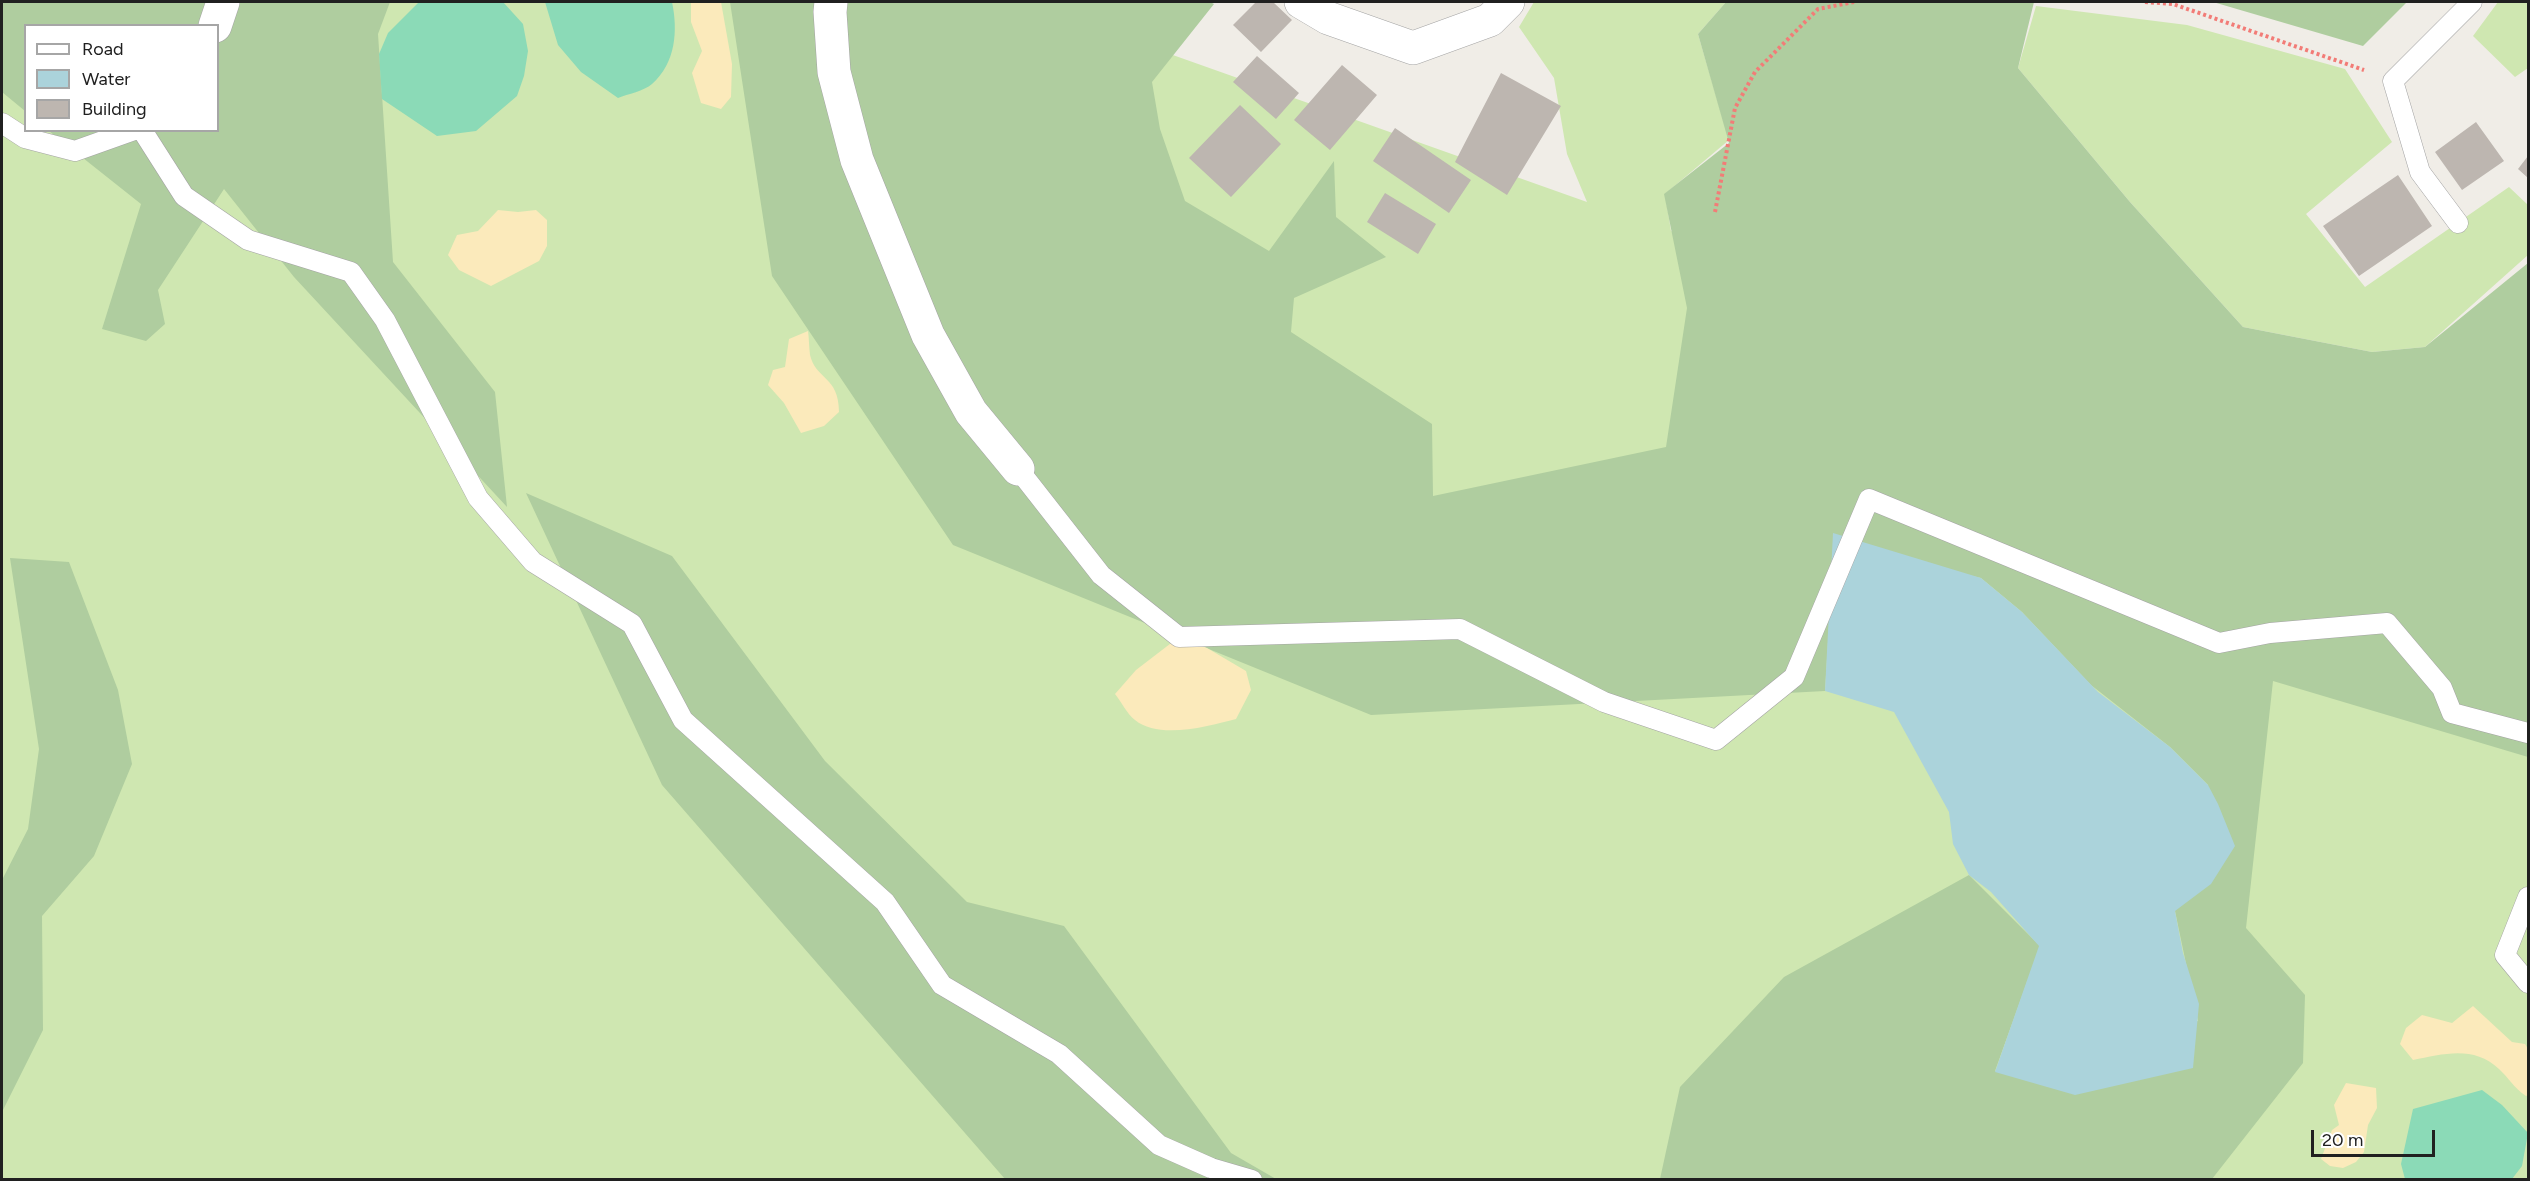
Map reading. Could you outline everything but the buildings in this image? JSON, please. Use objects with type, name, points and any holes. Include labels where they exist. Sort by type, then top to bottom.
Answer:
[{"type":"street","points":[[216,24],[223,2]]},
{"type":"street","points":[[831,2],[834,72],[857,160],[928,335],[971,411],[1018,469]]},
{"type":"street","points":[[1301,2],[1328,18],[1413,48],[1490,20],[1508,2]]},
{"type":"lane","points":[[2458,223],[2420,172],[2393,81],[2472,2]]},
{"type":"lane","points":[[2,123],[26,138],[75,151],[128,132]]},
{"type":"lane","points":[[143,132],[184,196],[248,240],[351,272],[385,320],[478,498],[532,562],[632,624],[683,720],[885,902],[942,985],[1059,1054],[1159,1145],[1210,1168],[1252,1179]]},
{"type":"lane","points":[[1018,469],[1101,575],[1179,637],[1460,629],[1604,702],[1716,740],[1794,677],[1869,499],[2219,643],[2270,633],[2387,623],[2442,688],[2452,713],[2529,733]]},
{"type":"lane","points":[[2529,897],[2505,955],[2529,983]]},
{"type":"path","points":[[1715,212],[1735,108],[1755,72],[1818,9],[1854,2]]},
{"type":"path","points":[[2145,2],[2173,4],[2393,81]]},
{"type":"green space","points":[[2,2],[1046,2],[1046,10],[1587,202],[1567,154],[1554,78],[1519,27],[1534,2],[1726,2],[1698,34],[1729,140],[1665,194],[1671,231],[1994,346],[2528,629],[2528,1179],[2,1179]]},
{"type":"green space","points":[[2,2],[390,2],[378,34],[393,262],[495,392],[507,507],[294,277],[224,189],[158,290],[165,324],[146,341],[102,329],[141,204],[50,132],[219,132],[219,24],[24,24],[24,110],[2,92]]},
{"type":"green space","points":[[419,2],[503,2],[523,24],[528,51],[524,76],[517,96],[476,131],[437,136],[382,99],[379,54],[388,33]]},
{"type":"green space","points":[[545,2],[672,2],[675,35],[666,66],[660,76],[649,86],[618,98],[581,72],[558,45]]},
{"type":"green space","points":[[730,2],[1210,2],[1214,4],[1152,82],[1160,129],[1185,201],[1269,251],[1334,161],[1336,217],[1386,257],[1294,298],[1291,332],[1432,424],[1433,496],[1666,447],[1687,308],[1664,194],[1729,143],[1698,34],[1726,2],[2034,2],[2018,68],[2130,202],[2243,327],[2372,352],[2425,347],[2528,263],[2528,757],[2273,681],[2246,928],[2305,995],[2303,1063],[2212,1179],[1660,1179],[1680,1087],[1784,977],[1969,875],[2040,946],[1995,1071],[2198,1021],[2175,911],[2208,785],[2170,747],[2091,685],[2022,612],[1981,578],[1834,544],[1825,691],[1371,715],[953,545],[772,276]]},
{"type":"green space","points":[[2213,2],[2407,2],[2363,46]]},
{"type":"green space","points":[[2498,2],[2528,2],[2528,68],[2515,77],[2473,36]]},
{"type":"green space","points":[[2036,6],[2187,25],[2345,69],[2392,142],[2306,214],[2365,287],[2509,187],[2528,205],[2528,255],[2425,347],[2372,352],[2243,327],[2130,202],[2018,68]]},
{"type":"green space","points":[[526,493],[672,556],[825,761],[967,902],[1064,926],[1231,1153],[1276,1179],[1005,1179],[662,785]]},
{"type":"green space","points":[[10,558],[69,562],[118,690],[132,764],[94,856],[42,916],[43,1030],[2,1112],[2,880],[28,829],[39,749]]},
{"type":"green space","points":[[2482,1090],[2502,1105],[2528,1133],[2522,1166],[2512,1179],[2405,1179],[2401,1164],[2413,1109]]},
{"type":"sand","points":[[691,2],[721,2],[732,64],[731,97],[721,109],[701,103],[692,73],[702,51],[691,22]]},
{"type":"sand","points":[[498,210],[518,212],[536,210],[547,220],[547,246],[539,261],[491,286],[459,270],[448,255],[457,235],[478,231]]},
{"type":"sand","points":[[808,331],[813,363],[835,391],[839,412],[824,426],[801,433],[784,403],[768,385],[773,370],[785,367],[789,339]]},
{"type":"sand","points":[[1179,637],[1207,648],[1246,671],[1251,690],[1236,719],[1184,730],[1157,729],[1135,720],[1115,694],[1136,670]]},
{"type":"sand","points":[[2473,1006],[2512,1042],[2525,1044],[2528,1049],[2528,1095],[2526,1096],[2489,1061],[2479,1057],[2458,1053],[2413,1060],[2400,1044],[2406,1028],[2422,1015],[2452,1023]]},
{"type":"sand","points":[[2346,1083],[2376,1088],[2377,1108],[2368,1125],[2364,1152],[2356,1162],[2343,1168],[2330,1166],[2321,1159],[2332,1130],[2339,1125],[2334,1105]]},
{"type":"water","points":[[1833,533],[1981,578],[2022,612],[2098,692],[2170,747],[2208,785],[2235,846],[2211,884],[2175,911],[2183,953],[2199,1004],[2193,1068],[2075,1095],[1995,1072],[2039,946],[1991,892],[1969,875],[1953,844],[1949,812],[1894,712],[1825,691]]}]
